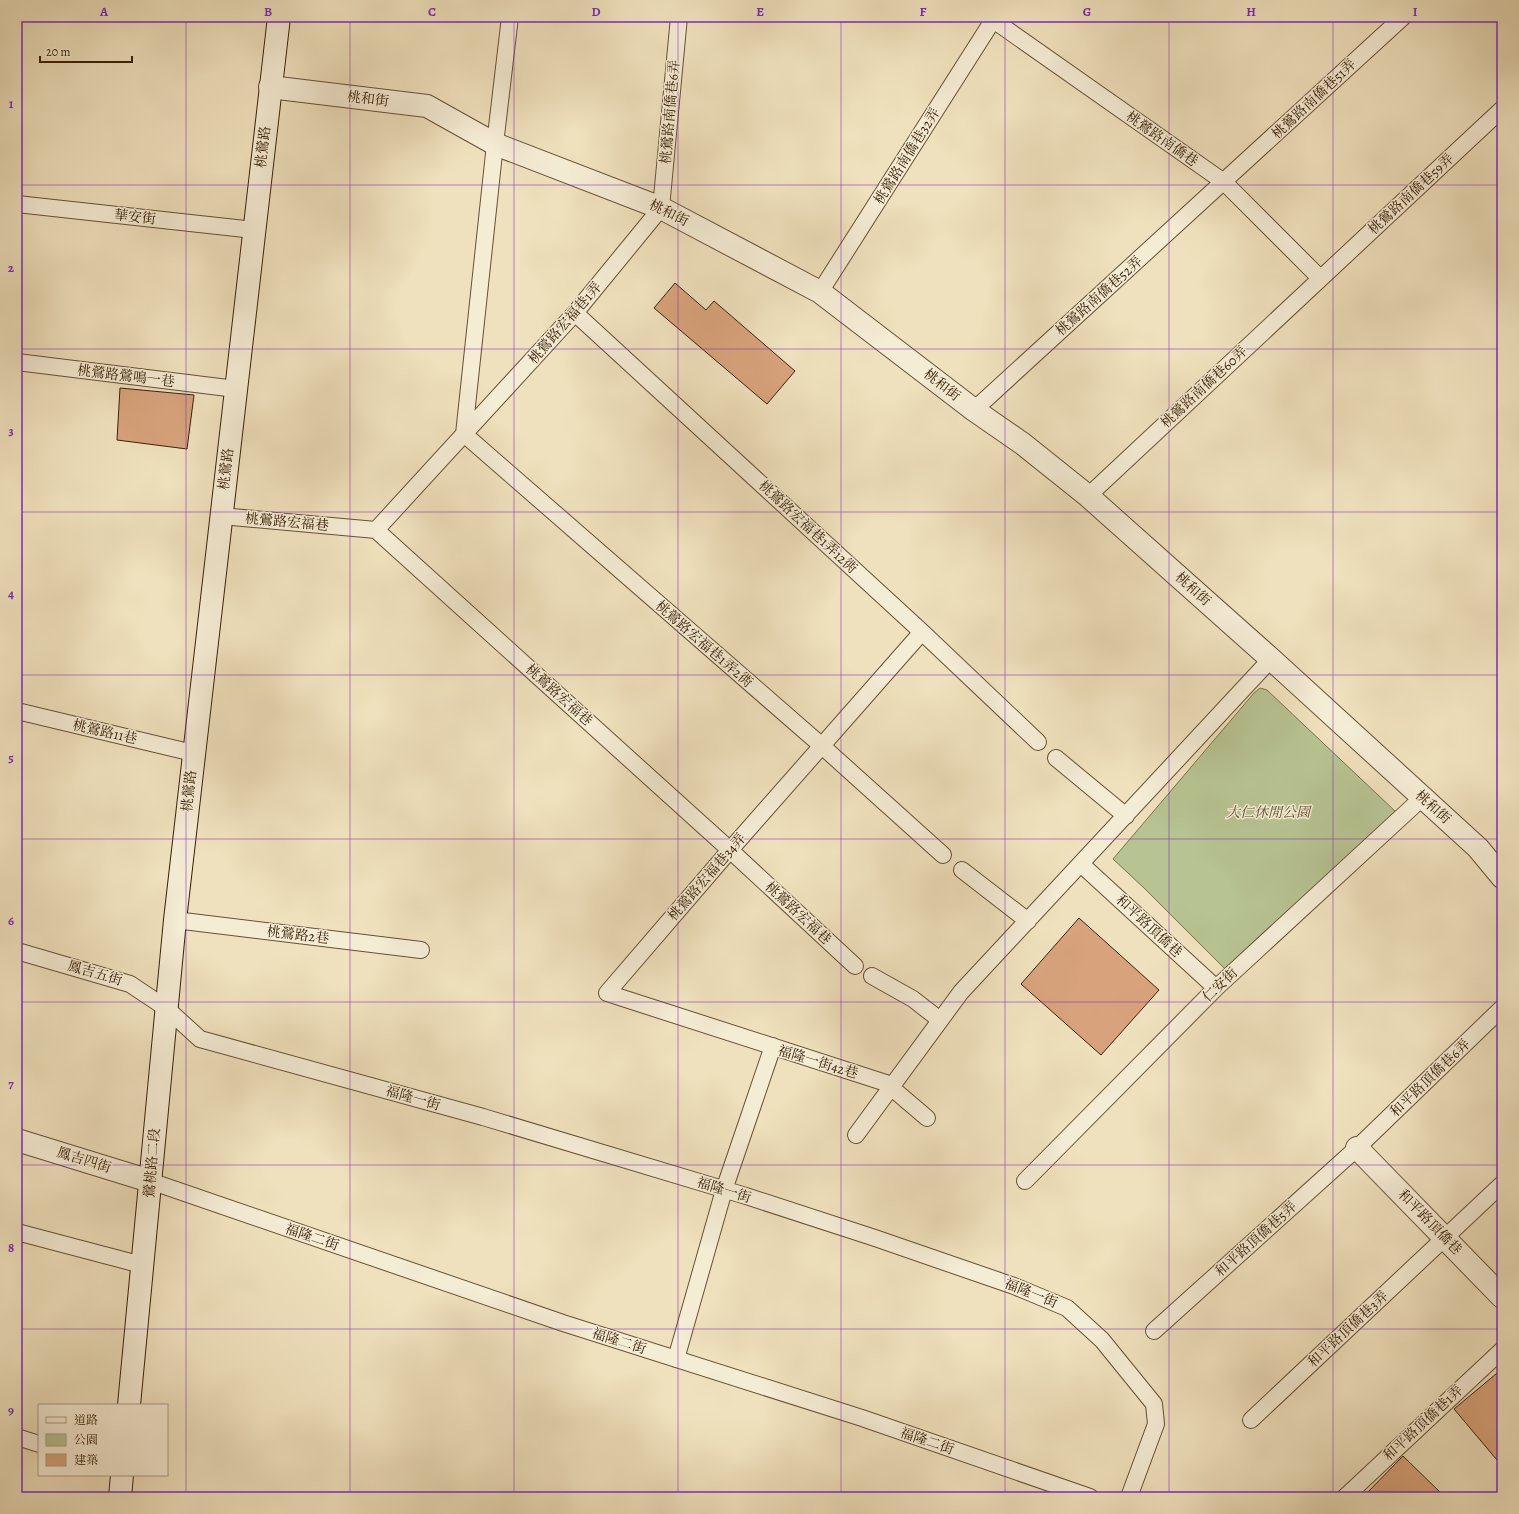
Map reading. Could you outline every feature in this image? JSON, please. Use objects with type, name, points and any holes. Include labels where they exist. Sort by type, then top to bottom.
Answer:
[{"type":"street","name":"桃鶯路","points":[[175,920],[278,17]]},
{"type":"street","name":"桃和街","points":[[270,87],[427,106],[495,144],[661,208],[820,292],[974,410],[1023,444],[1088,496],[1271,659],[1478,848],[1502,877]]},
{"type":"street","name":"鶯桃路二段","points":[[129,1404],[175,920]]},
{"type":"street","name":"鳳吉四街","points":[[17,1140],[150,1181]]},
{"type":"street","name":"和平路頂僑巷","points":[[1357,1148],[1502,1297]]},
{"type":"street","points":[[120,1497],[122,1476]]},
{"type":"lane","points":[[464,434],[510,17]]},
{"type":"lane","name":"桃鶯路南僑巷6弄","points":[[661,208],[679,17]]},
{"type":"lane","name":"桃鶯路南僑巷51弄","points":[[1224,182],[1403,17]]},
{"type":"lane","name":"桃鶯路南僑巷","points":[[993,18],[1224,182],[1320,278]]},
{"type":"lane","name":"桃鶯路南僑巷32弄","points":[[820,292],[993,18]]},
{"type":"lane","name":"桃鶯路南僑巷59弄","points":[[1320,278],[1502,109]]},
{"type":"lane","name":"桃鶯路南僑巷52弄","points":[[974,410],[1224,182]]},
{"type":"lane","name":"華安街","points":[[17,204],[254,230]]},
{"type":"lane","name":"桃鶯路宏福巷1弄","points":[[376,530],[575,313],[661,208]]},
{"type":"lane","name":"桃鶯路南僑巷60弄","points":[[1088,496],[1320,278]]},
{"type":"lane","name":"桃鶯路宏福巷1弄12衖","points":[[575,313],[922,632],[1038,742]]},
{"type":"lane","name":"桃鶯路鶯鳴一巷","points":[[17,362],[236,389]]},
{"type":"lane","name":"桃鶯路宏福巷1弄2衖","points":[[464,434],[822,746],[943,855]]},
{"type":"lane","name":"桃鶯路宏福巷","points":[[221,516],[376,530],[730,850],[855,966]]},
{"type":"lane","name":"桃鶯路宏福巷34弄","points":[[773,1046],[607,993],[730,850],[922,632]]},
{"type":"lane","points":[[856,1135],[961,992],[1271,659]]},
{"type":"lane","name":"桃鶯路11巷","points":[[17,711],[193,753]]},
{"type":"lane","points":[[1056,758],[1126,816]]},
{"type":"lane","name":"仁安街","points":[[1025,1181],[1216,988],[1422,798]]},
{"type":"lane","name":"和平路頂僑巷","points":[[1081,864],[1216,988]]},
{"type":"lane","points":[[962,870],[1028,921]]},
{"type":"lane","name":"桃鶯路2巷","points":[[175,920],[421,950]]},
{"type":"lane","name":"鳳吉五街","points":[[17,951],[130,984],[166,1008]]},
{"type":"lane","points":[[872,976],[913,999],[940,1020]]},
{"type":"lane","name":"福隆一街","points":[[166,1008],[200,1039],[475,1115],[724,1190],[874,1238],[1007,1283],[1067,1308],[1102,1340],[1154,1404],[1156,1424],[1129,1497]]},
{"type":"lane","name":"和平路頂僑巷6弄","points":[[1357,1148],[1502,1008]]},
{"type":"lane","name":"福隆一街42巷","points":[[676,1359],[724,1190],[773,1046],[886,1083],[890,1088],[927,1118]]},
{"type":"lane","name":"和平路頂僑巷5弄","points":[[1154,1331],[1357,1148]]},
{"type":"lane","name":"福隆二街","points":[[150,1181],[563,1323],[862,1418],[1090,1497]]},
{"type":"lane","name":"和平路頂僑巷3弄","points":[[1251,1420],[1502,1184]]},
{"type":"lane","points":[[17,1232],[142,1266]]},
{"type":"lane","name":"和平路頂僑巷1弄","points":[[1345,1497],[1502,1350]]},
{"type":"lane","points":[[17,1437],[38,1444]]},
{"type":"green space","name":"大仁休閒公園","points":[[1260,688],[1267,690],[1396,812],[1226,970],[1113,859],[1254,693]]},
{"type":"building","points":[[675,283],[706,310],[714,301],[795,371],[767,404],[654,308]]},
{"type":"building","points":[[120,388],[194,395],[187,449],[117,440]]},
{"type":"building","points":[[1079,918],[1159,990],[1101,1055],[1021,984]]},
{"type":"building","points":[[1502,1369],[1502,1466],[1454,1409]]},
{"type":"building","points":[[1403,1456],[1445,1497],[1363,1497]]}]
